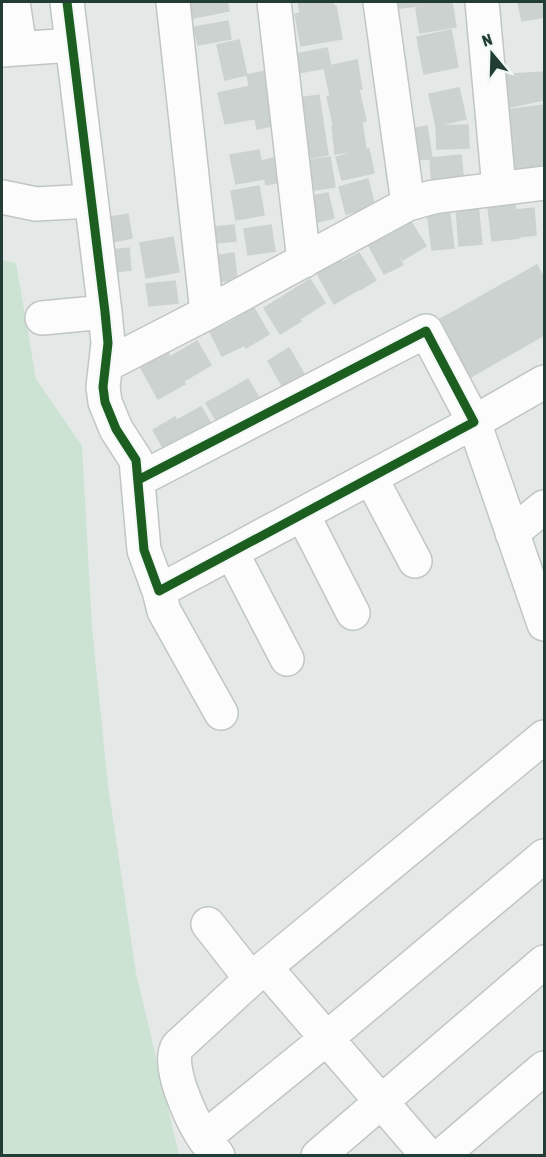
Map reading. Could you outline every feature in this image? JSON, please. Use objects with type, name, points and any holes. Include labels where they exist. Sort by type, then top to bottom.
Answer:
[{"type":"street","points":[[13,2],[11,49],[72,45]]},
{"type":"street","points":[[67,2],[108,343],[103,387],[105,402],[116,429],[136,460],[144,550],[164,611],[221,713]]},
{"type":"street","points":[[173,2],[207,313]]},
{"type":"street","points":[[274,2],[304,261]]},
{"type":"street","points":[[380,2],[408,204]]},
{"type":"street","points":[[482,2],[499,188]]},
{"type":"street","points":[[106,365],[408,204],[433,197],[544,183]]},
{"type":"street","points":[[2,197],[36,204],[91,201]]},
{"type":"street","points":[[42,318],[105,312]]},
{"type":"street","points":[[138,480],[426,331],[474,422],[544,620]]},
{"type":"street","points":[[159,591],[544,382]]},
{"type":"street","points":[[371,477],[415,561]]},
{"type":"street","points":[[512,533],[544,507]]},
{"type":"street","points":[[303,514],[353,614]]},
{"type":"street","points":[[232,553],[287,659]]},
{"type":"street","points":[[544,737],[259,973],[174,1052],[185,1103],[211,1147],[327,1038],[544,856]]},
{"type":"street","points":[[208,924],[327,1038],[428,1155]]},
{"type":"street","points":[[318,1155],[544,962]]},
{"type":"street","points":[[441,1155],[544,1068]]},
{"type":"green space","points":[[2,260],[16,263],[36,379],[82,446],[92,627],[108,786],[136,973],[179,1155],[2,1155]]},
{"type":"building","points":[[190,2],[227,2],[229,11],[193,18]]},
{"type":"building","points":[[298,2],[333,2],[334,6],[300,12]]},
{"type":"building","points":[[384,2],[441,2],[441,3],[385,10]]},
{"type":"building","points":[[452,2],[456,27],[420,33],[416,8]]},
{"type":"building","points":[[518,2],[544,2],[544,17],[522,21]]},
{"type":"building","points":[[336,6],[342,39],[301,46],[295,14]]},
{"type":"building","points":[[228,21],[231,39],[198,45],[194,27]]},
{"type":"building","points":[[451,30],[458,67],[424,74],[417,37]]},
{"type":"building","points":[[239,40],[247,75],[225,80],[217,45]]},
{"type":"building","points":[[327,48],[331,67],[299,73],[295,54]]},
{"type":"building","points":[[357,60],[362,89],[330,96],[324,67]]},
{"type":"building","points":[[270,70],[274,90],[251,95],[247,75]]},
{"type":"building","points":[[544,72],[544,100],[501,109],[496,75]]},
{"type":"building","points":[[251,86],[258,118],[225,124],[218,93]]},
{"type":"building","points":[[459,88],[466,119],[436,126],[429,94]]},
{"type":"building","points":[[274,90],[286,123],[257,129],[251,95]]},
{"type":"building","points":[[359,90],[366,121],[334,128],[327,97]]},
{"type":"building","points":[[319,95],[328,155],[303,159],[293,99]]},
{"type":"building","points":[[544,105],[544,166],[516,171],[507,110]]},
{"type":"building","points":[[362,122],[366,150],[335,154],[332,126]]},
{"type":"building","points":[[468,125],[469,148],[437,149],[436,126]]},
{"type":"building","points":[[427,126],[432,158],[406,162],[401,131]]},
{"type":"building","points":[[369,149],[374,173],[342,180],[336,157]]},
{"type":"building","points":[[259,150],[264,179],[236,184],[230,155]]},
{"type":"building","points":[[461,155],[464,184],[432,187],[430,158]]},
{"type":"building","points":[[282,156],[287,181],[266,185],[261,161]]},
{"type":"building","points":[[330,157],[335,187],[307,191],[302,161]]},
{"type":"building","points":[[368,179],[375,207],[346,214],[339,187]]},
{"type":"building","points":[[259,186],[264,215],[236,220],[231,191]]},
{"type":"building","points":[[328,193],[334,218],[309,224],[303,198]]},
{"type":"building","points":[[515,204],[519,238],[492,241],[488,207]]},
{"type":"building","points":[[478,205],[482,244],[459,246],[456,207]]},
{"type":"building","points":[[449,208],[454,248],[432,250],[427,211]]},
{"type":"building","points":[[534,208],[536,235],[519,237],[516,210]]},
{"type":"building","points":[[128,214],[132,238],[102,244],[98,219]]},
{"type":"building","points":[[411,222],[426,246],[403,260],[388,236]]},
{"type":"building","points":[[234,225],[236,241],[206,244],[204,228]]},
{"type":"building","points":[[271,225],[275,251],[248,255],[244,229]]},
{"type":"building","points":[[388,236],[403,265],[384,274],[369,246]]},
{"type":"building","points":[[173,237],[179,272],[146,278],[140,243]]},
{"type":"building","points":[[129,248],[131,270],[103,273],[101,251]]},
{"type":"building","points":[[234,253],[237,279],[210,283],[206,257]]},
{"type":"building","points":[[359,253],[376,280],[360,290],[343,262]]},
{"type":"building","points":[[341,260],[358,290],[334,304],[317,273]]},
{"type":"building","points":[[537,265],[544,278],[544,335],[469,378],[437,321]]},
{"type":"building","points":[[310,279],[325,303],[300,319],[285,295]]},
{"type":"building","points":[[175,281],[178,303],[149,306],[146,284]]},
{"type":"building","points":[[285,295],[301,321],[280,334],[264,308]]},
{"type":"building","points":[[254,308],[269,334],[246,348],[231,322]]},
{"type":"building","points":[[231,322],[243,346],[222,356],[210,332]]},
{"type":"building","points":[[197,341],[211,365],[184,381],[170,357]]},
{"type":"building","points":[[289,348],[311,386],[289,398],[268,361]]},
{"type":"building","points":[[168,353],[185,384],[158,399],[141,368]]},
{"type":"building","points":[[248,379],[265,408],[241,422],[224,393]]},
{"type":"building","points":[[224,393],[241,422],[223,432],[206,403]]},
{"type":"building","points":[[201,407],[216,432],[192,446],[177,420]]},
{"type":"building","points":[[175,417],[191,445],[169,458],[153,430]]},
{"type":"cycle path","points":[[67,2],[108,343],[103,387],[105,402],[116,429],[136,460],[144,550],[159,591],[474,422],[426,331],[138,480]]}]
